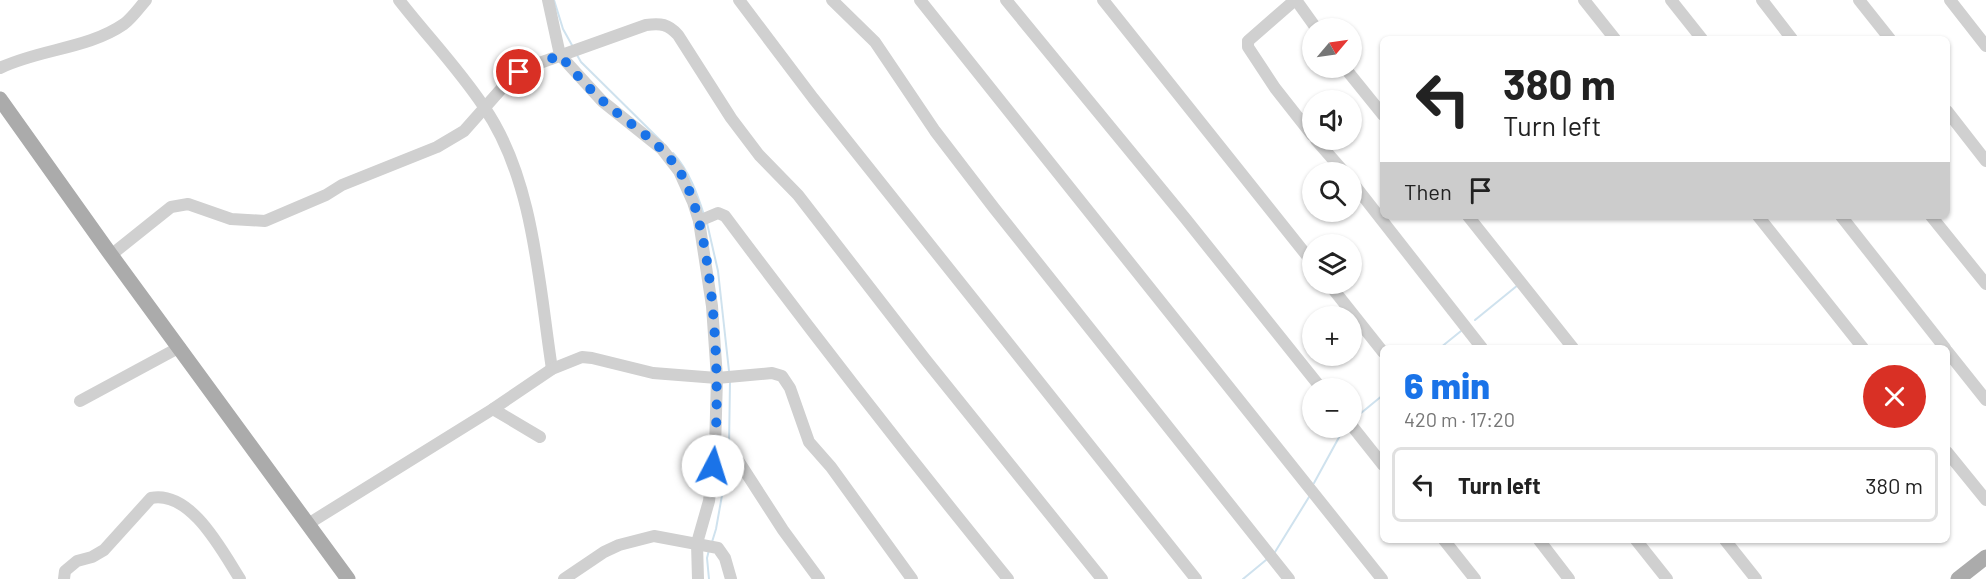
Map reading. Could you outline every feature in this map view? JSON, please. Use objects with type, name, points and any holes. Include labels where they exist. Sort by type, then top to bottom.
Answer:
[{"type":"main road","points":[[0,99],[348,579]]},
{"type":"main road","points":[[1958,579],[1986,557]]},
{"type":"street","points":[[0,68],[30,56],[110,33],[126,22],[146,0]]},
{"type":"street","points":[[399,0],[452,63],[485,107],[507,149],[523,195],[530,227],[552,369]]},
{"type":"street","points":[[548,0],[569,51],[602,101],[662,149],[680,171],[693,202],[704,218],[717,378],[716,448],[705,544],[698,579]]},
{"type":"street","points":[[739,0],[820,107],[1196,579]]},
{"type":"street","points":[[832,0],[875,42],[935,131],[994,208],[1289,579]]},
{"type":"street","points":[[920,0],[1382,579]]},
{"type":"street","points":[[1006,0],[1313,378]]},
{"type":"street","points":[[1103,0],[1302,249]]},
{"type":"street","points":[[1302,122],[1275,88],[1248,47],[1248,41],[1296,0],[1309,18]]},
{"type":"street","points":[[1584,0],[1613,36]]},
{"type":"street","points":[[1671,0],[1700,36]]},
{"type":"street","points":[[1762,0],[1790,36]]},
{"type":"street","points":[[1859,0],[1888,36]]},
{"type":"street","points":[[1950,0],[1986,46]]},
{"type":"street","points":[[111,255],[171,207],[188,204],[231,219],[251,222],[265,221],[282,215],[342,185],[450,141],[476,119],[519,72],[569,51],[646,25],[658,23],[669,26],[678,35],[731,118],[759,155],[798,195],[1102,579]]},
{"type":"street","points":[[1353,78],[1380,111]]},
{"type":"street","points":[[1950,115],[1986,161]]},
{"type":"street","points":[[1325,150],[1336,162]]},
{"type":"street","points":[[1362,195],[1380,218]]},
{"type":"street","points":[[704,218],[718,213],[725,216],[833,360],[877,412],[928,482],[1008,579]]},
{"type":"street","points":[[1381,219],[1480,345]]},
{"type":"street","points":[[1470,219],[1572,345]]},
{"type":"street","points":[[1760,219],[1861,345]]},
{"type":"street","points":[[1843,219],[1943,345]]},
{"type":"street","points":[[1933,219],[1986,284]]},
{"type":"street","points":[[1337,294],[1380,348]]},
{"type":"street","points":[[80,401],[180,347]]},
{"type":"street","points":[[1950,354],[1986,400]]},
{"type":"street","points":[[308,524],[552,369],[582,357],[653,373],[717,378],[771,373],[782,376],[790,388],[809,441],[831,467],[912,579]]},
{"type":"street","points":[[492,409],[540,436]]},
{"type":"street","points":[[1362,438],[1380,461]]},
{"type":"street","points":[[732,451],[760,496],[819,579]]},
{"type":"street","points":[[1950,456],[1986,500]]},
{"type":"street","points":[[64,579],[65,571],[77,561],[92,557],[104,550],[152,498],[160,496],[183,504],[210,533],[240,579]]},
{"type":"street","points":[[564,579],[604,552],[654,536],[705,544],[722,551],[731,579]]},
{"type":"street","points":[[1446,543],[1475,579]]},
{"type":"street","points":[[1541,543],[1569,579]]},
{"type":"street","points":[[1637,543],[1667,579]]},
{"type":"street","points":[[1727,543],[1756,579]]},
{"type":"waterway","points":[[554,0],[563,29],[573,47]]},
{"type":"waterway","points":[[577,55],[581,62],[663,143]]},
{"type":"waterway","points":[[673,153],[688,175],[704,215]]},
{"type":"waterway","points":[[707,223],[718,271],[729,371]]},
{"type":"waterway","points":[[1475,320],[1518,285]]},
{"type":"waterway","points":[[1444,345],[1461,331]]},
{"type":"waterway","points":[[729,447],[730,381]]},
{"type":"waterway","points":[[1362,412],[1380,397]]},
{"type":"waterway","points":[[1314,483],[1339,438]]},
{"type":"waterway","points":[[712,542],[729,456]]},
{"type":"waterway","points":[[1275,552],[1309,497]]},
{"type":"waterway","points":[[709,550],[707,558],[709,579]]},
{"type":"waterway","points":[[1243,579],[1266,560]]},
{"type":"route","points":[[519,72],[560,55],[602,101],[662,149],[680,171],[693,202],[702,236],[712,306],[717,378],[716,448],[713,466]]}]
